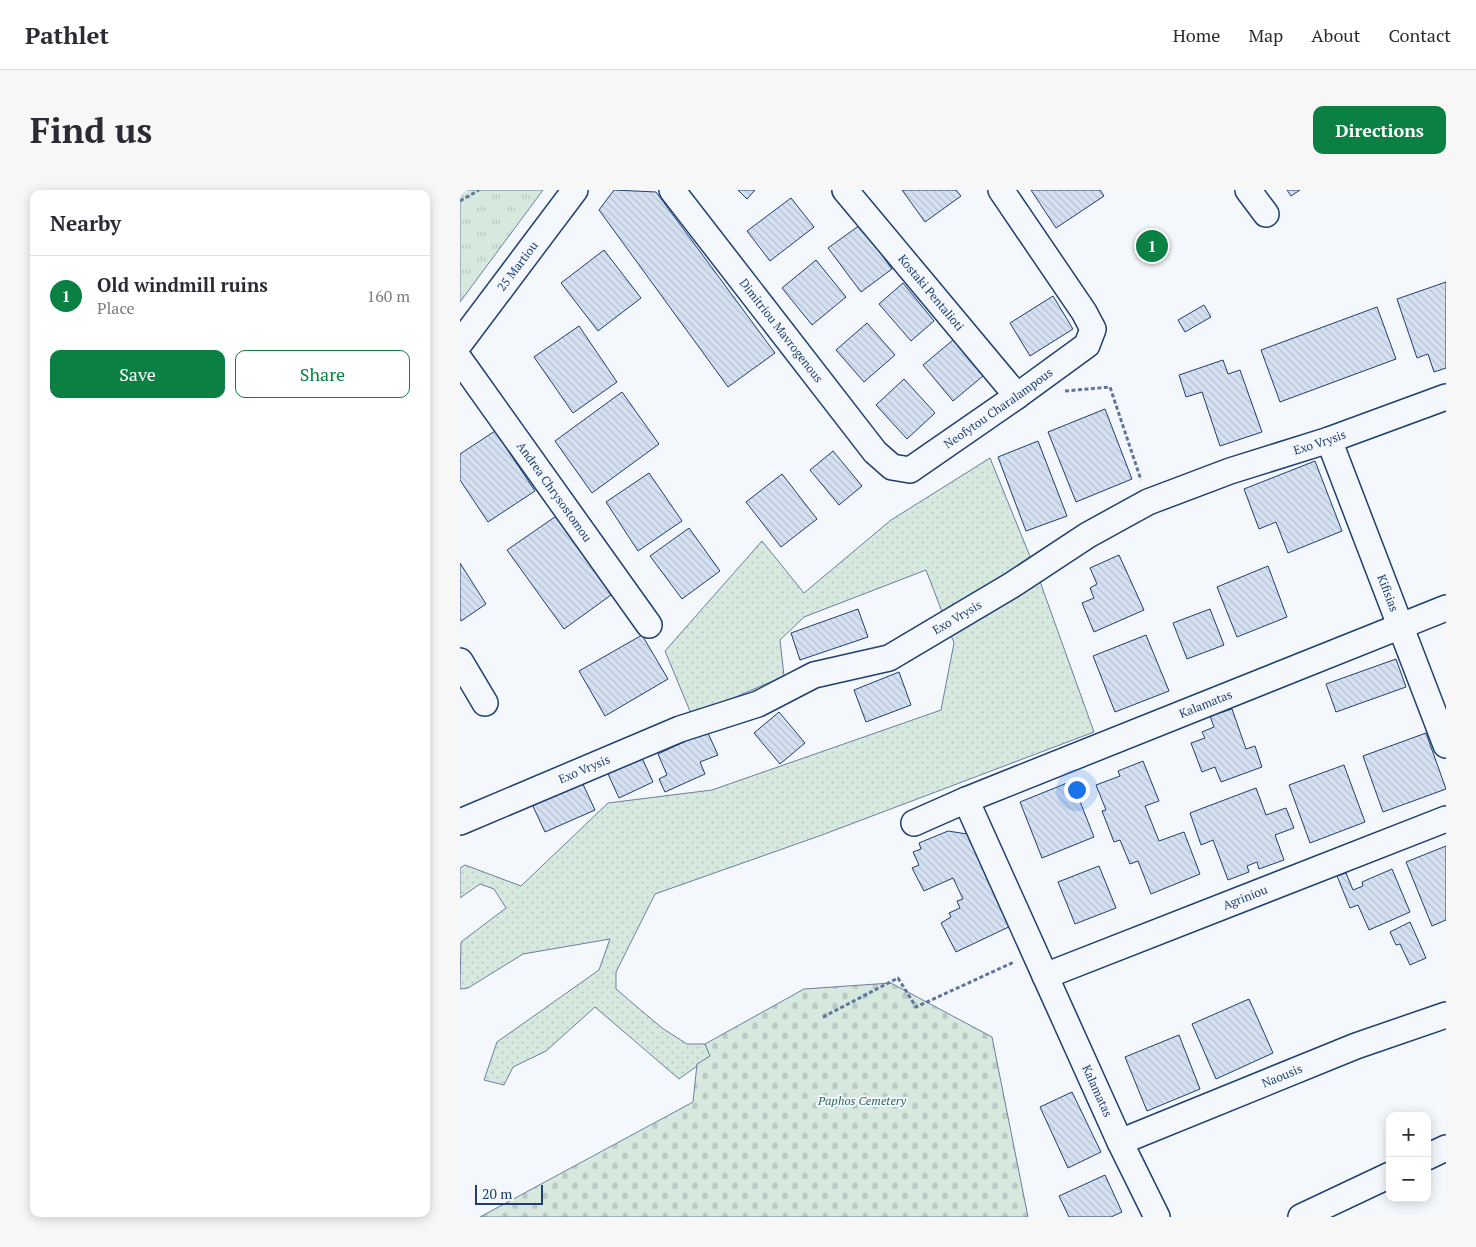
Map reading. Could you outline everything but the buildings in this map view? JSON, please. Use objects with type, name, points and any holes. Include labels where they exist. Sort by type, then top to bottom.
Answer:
[{"type":"street","name":"25 Martiou","points":[[460,343],[575,190]]},
{"type":"street","name":"Dimitriou Mavrogenous","points":[[672,190],[875,452],[892,466]]},
{"type":"street","name":"Kostaki Pentalioti","points":[[845,190],[1017,396]]},
{"type":"street","name":"Neofytou Charalampous","points":[[892,466],[910,470],[1087,345],[1093,329],[1084,312],[1001,190]]},
{"type":"street","points":[[1248,190],[1266,214]]},
{"type":"street","name":"Andrea Chrysostomou","points":[[460,360],[649,625]]},
{"type":"street","name":"Exo Vrysis","points":[[463,822],[680,728],[758,704],[814,675],[889,658],[1012,585],[1088,535],[1148,502],[1230,471],[1329,440],[1446,397]]},
{"type":"street","name":"Kifisias","points":[[1329,440],[1446,745]]},
{"type":"street","name":"Kalamatas","points":[[914,824],[966,800],[1446,608]]},
{"type":"street","points":[[460,661],[485,703]]},
{"type":"street","name":"Kalamatas","points":[[966,800],[1120,1142],[1157,1217]]},
{"type":"street","name":"Agriniou","points":[[1045,976],[1446,819]]},
{"type":"street","name":"Naousis","points":[[1120,1142],[1356,1046],[1446,1015]]},
{"type":"street","points":[[1431,1155],[1446,1148]]},
{"type":"street","points":[[1301,1217],[1386,1177]]},
{"type":"path","points":[[460,201],[479,190]]},
{"type":"path","points":[[1063,392],[1110,386],[1148,502]]},
{"type":"path","points":[[823,1017],[898,978],[916,1007],[1034,952]]},
{"type":"green space","points":[[460,190],[543,190],[460,302]]},
{"type":"green space","points":[[990,458],[1038,576],[1094,732],[822,835],[655,894],[616,972],[616,989],[662,1028],[687,1044],[705,1044],[711,1056],[679,1079],[595,1007],[546,1051],[513,1067],[504,1085],[484,1080],[497,1042],[599,970],[610,939],[523,954],[468,988],[460,989],[461,942],[506,908],[494,889],[480,884],[460,898],[460,868],[465,865],[521,886],[608,803],[712,790],[941,710],[954,643],[926,570],[804,617],[780,640],[784,676],[692,716],[665,651],[762,541],[804,593],[891,520]]},
{"type":"green space","name":"Paphos Cemetery","points":[[891,983],[992,1037],[1028,1217],[480,1217],[693,1102],[697,1064],[710,1056],[705,1044],[804,989]]},
{"type":"place","name":"Old windmill ruins","points":[[1152,246]]}]
